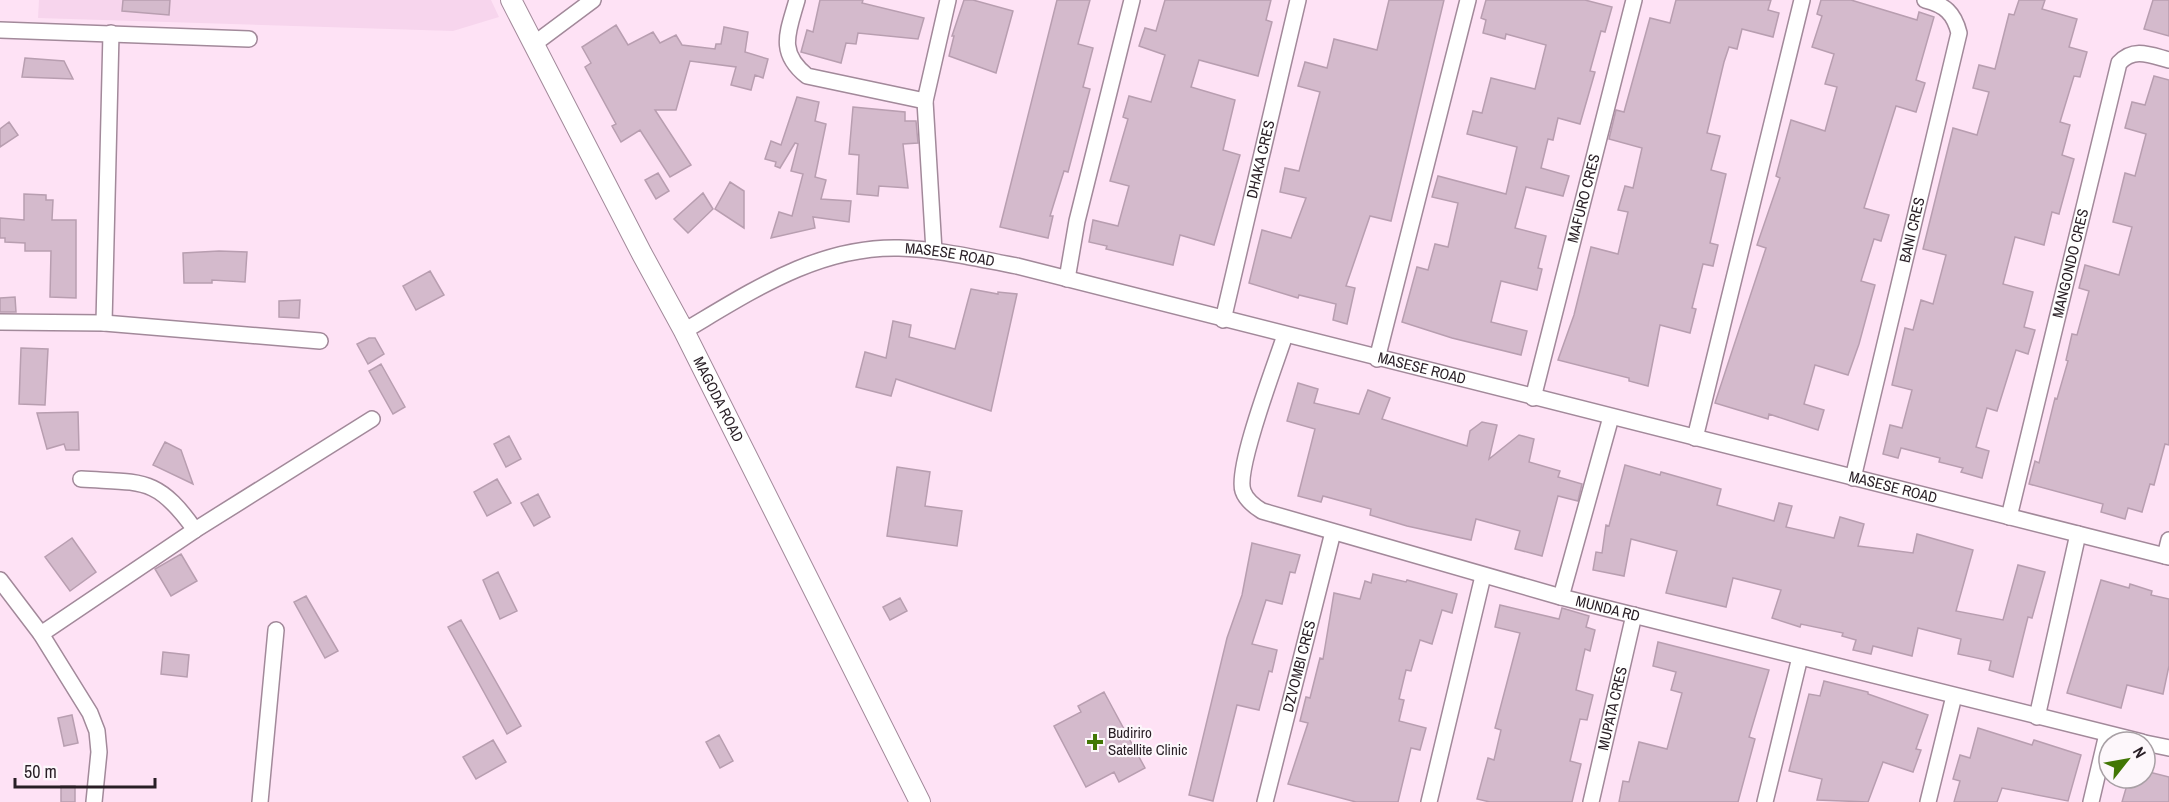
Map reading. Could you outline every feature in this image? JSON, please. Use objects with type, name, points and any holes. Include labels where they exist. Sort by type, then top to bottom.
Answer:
[{"type":"street","name":"MAGODA ROAD","points":[[511,0],[684,331],[920,802]]},
{"type":"street","points":[[534,44],[593,0]]},
{"type":"street","points":[[797,0],[786,46],[790,56],[807,76],[925,101]]},
{"type":"street","points":[[934,251],[925,101],[948,0]]},
{"type":"street","points":[[1067,279],[1077,221],[1132,0]]},
{"type":"street","name":"DHAKA CRES","points":[[1223,320],[1298,0]]},
{"type":"street","points":[[1377,358],[1468,0]]},
{"type":"street","name":"MAFURO CRES","points":[[1533,398],[1634,0]]},
{"type":"street","points":[[1695,438],[1802,0]]},
{"type":"street","name":"BANI CRES","points":[[1853,478],[1959,33],[1956,22],[1943,5],[1925,0]]},
{"type":"street","points":[[0,30],[249,39]]},
{"type":"street","points":[[104,323],[111,33]]},
{"type":"street","name":"MANGONDO CRES","points":[[2009,517],[2119,63],[2126,56],[2135,53],[2169,60]]},
{"type":"street","name":"MASESE ROAD","points":[[684,331],[767,283],[832,256],[863,250],[899,248],[934,251],[1017,266],[1223,320],[2167,556]]},
{"type":"street","points":[[0,322],[104,323],[320,341]]},
{"type":"street","name":"MUNDA RD","points":[[1285,335],[1246,455],[1242,489],[1252,504],[1262,511],[1561,597],[2097,732]]},
{"type":"street","points":[[1561,597],[1611,417]]},
{"type":"street","points":[[41,634],[195,530],[372,419]]},
{"type":"street","points":[[81,479],[144,483],[155,487],[180,509],[195,530]]},
{"type":"street","name":"DZVOMBI CRES","points":[[1264,802],[1333,532]]},
{"type":"street","points":[[2037,717],[2078,534]]},
{"type":"street","points":[[2167,556],[2169,540]]},
{"type":"street","points":[[1430,802],[1483,576]]},
{"type":"street","points":[[0,580],[41,634],[90,713],[97,731],[99,752],[94,802]]},
{"type":"street","name":"MUPATA CRES","points":[[1591,802],[1634,615]]},
{"type":"street","points":[[260,802],[276,630]]},
{"type":"street","points":[[1765,802],[1800,657]]},
{"type":"street","points":[[1928,802],[1954,696]]},
{"type":"street","points":[[2091,802],[2097,776]]},
{"type":"shaded area","points":[[39,0],[491,0],[499,17],[453,31],[38,18]]},
{"type":"building","points":[[123,0],[170,0],[169,15],[122,11]]},
{"type":"building","points":[[820,0],[863,0],[862,3],[924,18],[918,39],[858,33],[856,44],[846,43],[841,63],[801,52],[807,30],[813,32]]},
{"type":"building","points":[[964,0],[973,0],[1013,11],[996,73],[949,56],[954,36],[952,36]]},
{"type":"building","points":[[1057,0],[1090,0],[1078,44],[1093,48],[1083,87],[1090,89],[1068,172],[1064,171],[1050,216],[1053,216],[1048,238],[1000,227]]},
{"type":"building","points":[[1165,0],[1271,0],[1266,20],[1272,22],[1258,76],[1199,60],[1191,87],[1235,100],[1223,150],[1240,155],[1214,245],[1180,235],[1173,265],[1106,249],[1107,246],[1089,242],[1093,220],[1118,226],[1129,186],[1110,181],[1128,119],[1123,117],[1129,96],[1151,102],[1165,55],[1139,46],[1145,28],[1156,31]]},
{"type":"building","points":[[1389,0],[1444,0],[1391,221],[1370,216],[1346,286],[1355,288],[1347,324],[1333,320],[1336,304],[1299,295],[1298,298],[1249,283],[1262,230],[1291,238],[1306,198],[1280,192],[1285,168],[1299,171],[1320,92],[1298,86],[1305,62],[1327,68],[1334,39],[1377,50]]},
{"type":"building","points":[[1486,0],[1585,0],[1612,7],[1605,32],[1601,31],[1590,71],[1595,72],[1580,124],[1558,118],[1553,140],[1548,139],[1541,168],[1569,176],[1563,196],[1526,187],[1515,228],[1546,236],[1538,268],[1542,269],[1537,290],[1501,281],[1491,322],[1527,331],[1521,355],[1452,338],[1402,322],[1417,267],[1428,270],[1435,244],[1448,247],[1458,203],[1432,197],[1438,176],[1506,194],[1517,147],[1467,134],[1473,111],[1482,113],[1491,78],[1535,89],[1546,45],[1506,34],[1505,39],[1483,33],[1486,20],[1481,18]]},
{"type":"building","points":[[1676,0],[1771,0],[1768,10],[1779,13],[1773,37],[1742,29],[1737,49],[1729,47],[1707,133],[1720,136],[1711,170],[1726,174],[1710,243],[1718,245],[1713,266],[1703,264],[1692,308],[1696,309],[1690,333],[1660,325],[1648,386],[1629,381],[1629,378],[1558,360],[1574,315],[1591,247],[1618,254],[1628,212],[1618,210],[1625,186],[1633,188],[1642,148],[1609,139],[1616,110],[1624,112],[1650,18],[1670,23]]},
{"type":"building","points":[[1821,0],[1851,0],[1917,20],[1919,12],[1934,17],[1916,80],[1925,83],[1916,112],[1896,106],[1864,208],[1889,215],[1881,241],[1874,239],[1861,281],[1875,285],[1859,344],[1848,375],[1815,365],[1804,404],[1824,410],[1818,430],[1769,414],[1768,419],[1715,403],[1766,248],[1757,245],[1780,178],[1776,176],[1791,120],[1825,131],[1837,87],[1825,84],[1834,54],[1812,47],[1822,16],[1817,14]]},
{"type":"building","points":[[2019,0],[2045,0],[2042,9],[2077,19],[2069,47],[2087,52],[2080,77],[2074,76],[2060,122],[2070,125],[2062,155],[2074,159],[2059,214],[2052,212],[2044,245],[2015,237],[2003,284],[2033,292],[2024,327],[2035,330],[2028,354],[2016,350],[1997,411],[1987,408],[1976,447],[1989,451],[1982,478],[1961,472],[1963,468],[1939,462],[1940,458],[1901,448],[1898,458],[1883,454],[1890,425],[1902,428],[1912,390],[1892,385],[1905,328],[1913,330],[1921,300],[1933,304],[1946,255],[1923,249],[1953,128],[1977,135],[1989,92],[1973,88],[1979,65],[1995,69],[2009,14],[2014,15]]},
{"type":"building","points":[[2153,0],[2169,0],[2169,36],[2144,29]]},
{"type":"building","points":[[616,25],[628,45],[653,32],[660,43],[676,35],[682,45],[715,49],[716,44],[721,44],[724,27],[748,32],[745,52],[768,59],[763,78],[755,75],[751,90],[731,85],[736,67],[690,61],[676,110],[655,110],[691,165],[670,177],[640,130],[621,142],[612,126],[616,124],[585,67],[591,63],[582,47]]},
{"type":"building","points":[[25,58],[64,61],[73,79],[22,77]]},
{"type":"building","points":[[2154,76],[2169,80],[2169,445],[2165,444],[2154,485],[2150,484],[2142,512],[2128,508],[2125,519],[2101,512],[2103,504],[2029,484],[2035,461],[2039,463],[2055,398],[2057,399],[2068,361],[2066,360],[2072,334],[2077,335],[2089,291],[2079,288],[2085,265],[2119,275],[2132,227],[2113,222],[2125,173],[2135,176],[2146,134],[2125,128],[2132,102],[2145,105]]},
{"type":"building","points":[[797,97],[819,102],[815,121],[826,124],[815,177],[826,180],[821,199],[851,201],[849,222],[813,217],[815,228],[771,238],[779,212],[792,216],[803,174],[791,171],[798,144],[795,143],[780,168],[775,166],[776,162],[765,159],[771,141],[781,145]]},
{"type":"building","points":[[853,107],[905,112],[905,121],[916,121],[918,143],[903,144],[908,188],[879,186],[878,196],[857,194],[859,155],[849,154]]},
{"type":"building","points":[[9,122],[18,135],[0,147],[0,129]]},
{"type":"building","points":[[658,173],[669,191],[656,199],[645,180]]},
{"type":"building","points":[[730,182],[744,191],[744,228],[715,209]]},
{"type":"building","points":[[703,193],[713,209],[688,233],[674,219]]},
{"type":"building","points":[[24,194],[46,195],[46,200],[53,200],[52,220],[76,220],[76,298],[50,297],[51,251],[25,251],[25,243],[5,242],[5,238],[0,238],[0,218],[24,220]]},
{"type":"building","points":[[247,252],[245,282],[212,280],[212,283],[184,283],[183,253]]},
{"type":"building","points":[[430,271],[444,295],[416,310],[403,286]]},
{"type":"building","points":[[971,289],[998,294],[998,292],[1017,294],[991,411],[896,379],[891,396],[856,387],[865,352],[886,358],[893,321],[911,325],[909,337],[955,349]]},
{"type":"building","points":[[15,297],[16,312],[0,312],[0,298]]},
{"type":"building","points":[[300,300],[299,318],[279,317],[279,301]]},
{"type":"building","points":[[369,338],[375,338],[384,354],[368,364],[357,344]]},
{"type":"building","points":[[21,348],[48,349],[45,405],[19,404]]},
{"type":"building","points":[[381,364],[405,407],[393,414],[369,371]]},
{"type":"building","points":[[1298,383],[1318,389],[1314,403],[1359,414],[1368,390],[1390,398],[1382,419],[1467,446],[1470,431],[1482,422],[1497,425],[1489,459],[1519,435],[1534,439],[1529,462],[1560,471],[1558,477],[1582,484],[1578,501],[1558,496],[1542,556],[1515,549],[1520,531],[1476,519],[1471,540],[1370,515],[1371,509],[1323,496],[1321,502],[1298,496],[1315,429],[1287,421]]},
{"type":"building","points":[[78,412],[79,450],[66,450],[64,444],[47,449],[37,413]]},
{"type":"building","points":[[509,436],[521,459],[506,467],[494,444]]},
{"type":"building","points":[[165,442],[181,450],[193,484],[153,465]]},
{"type":"building","points":[[1625,465],[1660,475],[1661,472],[1721,489],[1717,505],[1774,521],[1779,503],[1792,506],[1786,527],[1834,538],[1840,517],[1864,524],[1858,546],[1913,553],[1917,534],[1973,550],[1956,611],[2003,620],[2018,565],[2045,572],[2032,618],[2028,617],[2013,677],[1989,670],[1991,661],[1958,654],[1961,639],[1918,628],[1912,656],[1873,646],[1871,654],[1853,650],[1856,640],[1842,636],[1843,633],[1801,624],[1800,627],[1772,618],[1781,590],[1733,578],[1726,607],[1666,593],[1677,551],[1631,539],[1624,576],[1593,570],[1596,552],[1602,553],[1606,525],[1609,526]]},
{"type":"building","points":[[897,467],[930,472],[925,506],[962,511],[957,546],[887,536]]},
{"type":"building","points":[[497,479],[511,503],[487,516],[474,492]]},
{"type":"building","points":[[538,494],[550,517],[534,526],[521,503]]},
{"type":"building","points":[[72,538],[96,572],[70,591],[45,557]]},
{"type":"building","points":[[1252,543],[1300,555],[1295,573],[1290,572],[1282,604],[1266,600],[1252,644],[1277,650],[1272,672],[1269,671],[1259,710],[1237,705],[1213,801],[1189,795],[1227,638],[1242,595]]},
{"type":"building","points":[[181,554],[197,581],[171,596],[155,569]]},
{"type":"building","points":[[498,572],[517,611],[500,619],[483,580]]},
{"type":"building","points":[[1373,574],[1406,582],[1407,580],[1457,594],[1452,613],[1442,610],[1432,644],[1420,640],[1411,671],[1406,670],[1399,699],[1404,700],[1399,721],[1426,728],[1420,750],[1411,748],[1398,802],[1356,802],[1288,784],[1308,723],[1300,721],[1306,697],[1310,698],[1320,658],[1323,659],[1334,593],[1360,599],[1365,581],[1371,583]]},
{"type":"building","points":[[2101,580],[2129,588],[2130,584],[2152,591],[2151,595],[2169,599],[2169,666],[2163,694],[2127,685],[2121,708],[2067,693]]},
{"type":"building","points":[[306,596],[338,651],[325,658],[294,602]]},
{"type":"building","points":[[900,598],[907,611],[890,620],[883,607]]},
{"type":"building","points":[[1500,605],[1559,619],[1562,608],[1589,616],[1586,627],[1595,630],[1590,651],[1585,649],[1576,690],[1593,695],[1587,720],[1580,719],[1570,761],[1581,764],[1572,802],[1490,802],[1477,799],[1488,758],[1494,760],[1501,730],[1495,728],[1520,633],[1495,627]]},
{"type":"building","points":[[461,620],[521,726],[507,734],[448,627]]},
{"type":"building","points":[[1658,642],[1769,670],[1749,737],[1755,739],[1738,802],[1619,802],[1623,781],[1629,782],[1639,742],[1667,749],[1682,693],[1671,690],[1676,672],[1653,666]]},
{"type":"building","points":[[163,652],[189,655],[187,677],[161,674]]},
{"type":"building","points":[[1824,681],[1868,692],[1868,694],[1928,715],[1916,749],[1921,750],[1913,772],[1883,762],[1868,802],[1817,800],[1822,779],[1789,771],[1809,694],[1820,696]]},
{"type":"building","points":[[1104,692],[1145,768],[1119,782],[1114,772],[1086,787],[1054,726],[1081,712],[1078,706]]},
{"type":"building","points":[[72,715],[78,743],[64,746],[58,718]]},
{"type":"building","points":[[1978,728],[2032,745],[2034,740],[2081,755],[2068,801],[2002,788],[1997,802],[1954,802],[1960,781],[1953,779],[1960,755],[1970,758]]},
{"type":"building","points":[[719,735],[733,761],[720,768],[706,742]]},
{"type":"building","points":[[493,740],[506,762],[476,779],[463,757]]},
{"type":"building","points":[[2157,774],[2169,777],[2169,802],[2122,802],[2126,790],[2157,790]]},
{"type":"building","points":[[61,786],[75,786],[75,802],[61,802]]},
{"type":"place","name":"Budiriro Satellite Clinic","points":[[1095,742]]}]
